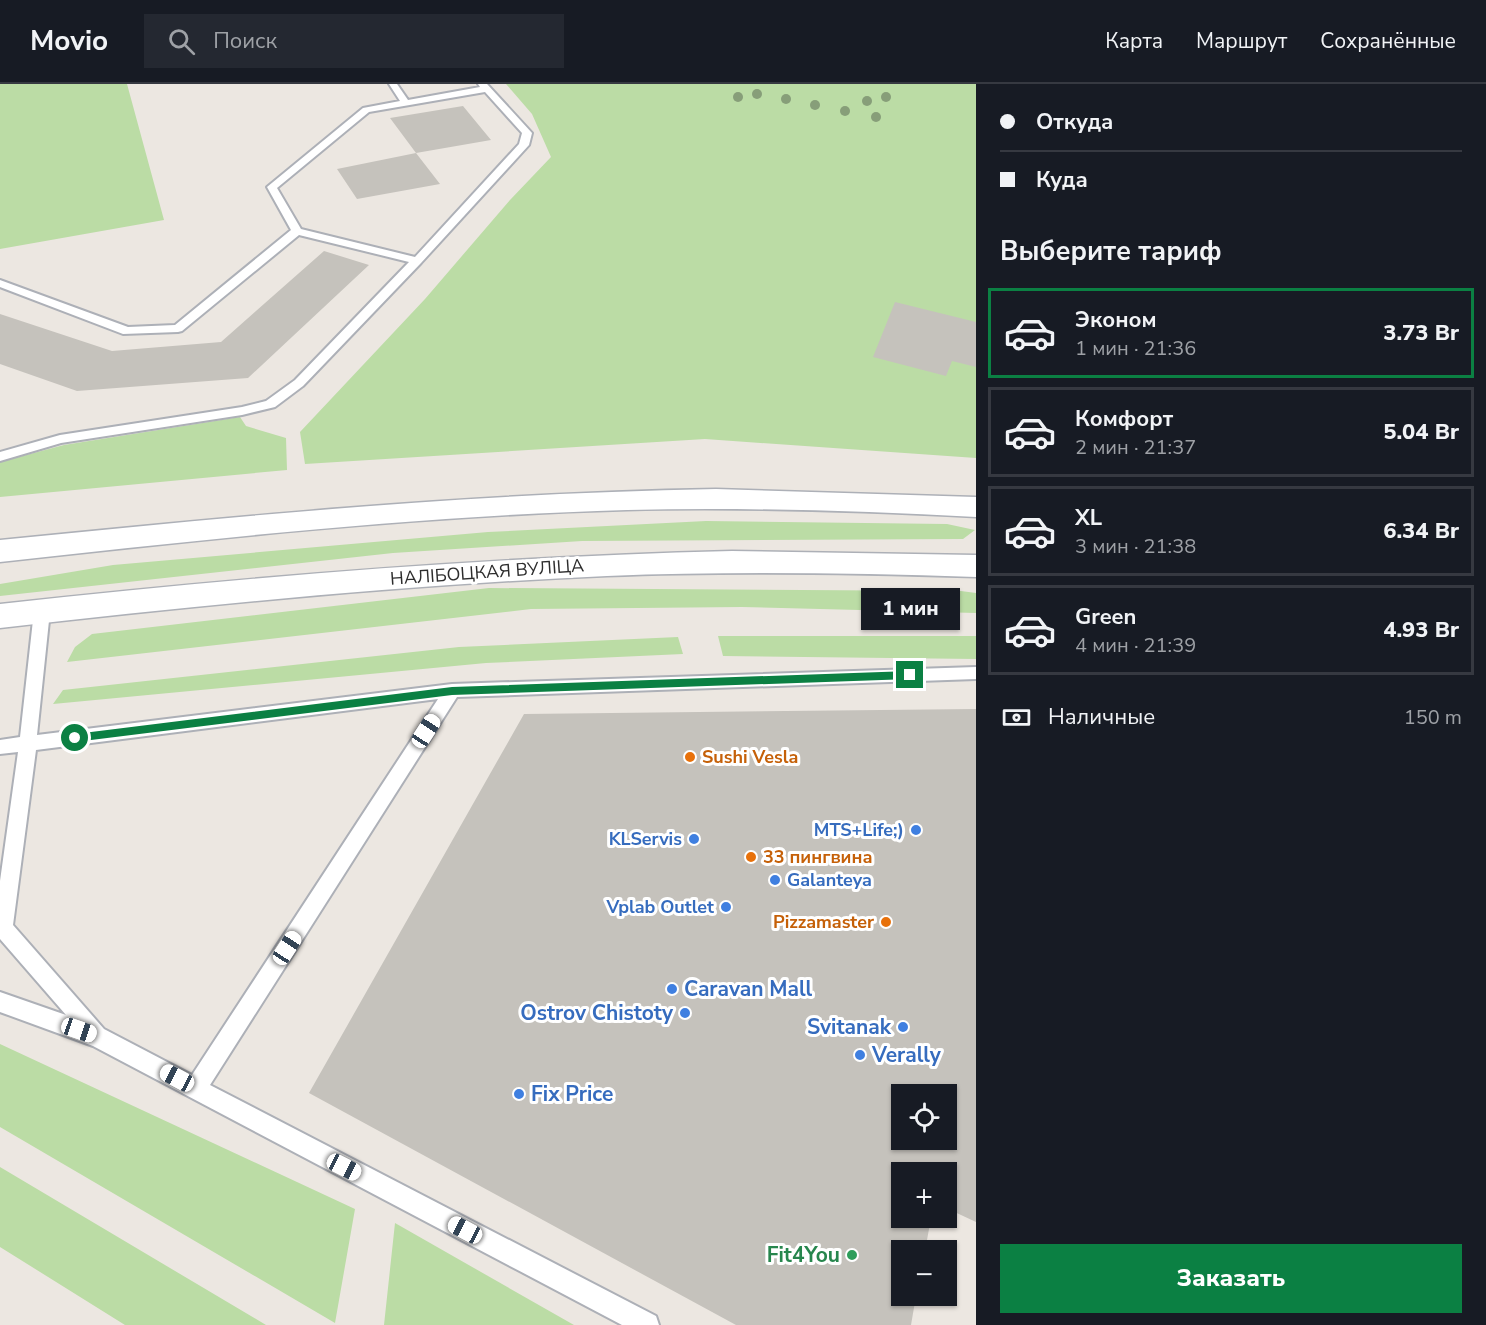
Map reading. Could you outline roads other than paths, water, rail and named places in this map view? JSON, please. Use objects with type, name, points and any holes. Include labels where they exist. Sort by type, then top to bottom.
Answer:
[{"type":"main road","points":[[0,551],[383,514],[608,502],[795,500],[976,507]]},
{"type":"main road","name":"НАЛІБОЦКАЯ ВУЛІЦА","points":[[0,616],[424,575],[585,565],[822,561],[976,566]]},
{"type":"lane","points":[[393,84],[406,103]]},
{"type":"lane","points":[[0,457],[60,439],[242,411],[270,404],[299,383],[417,261],[524,145],[527,133],[484,87],[366,110],[272,187],[297,231],[417,261]]},
{"type":"lane","points":[[0,283],[127,332],[178,328],[297,231]]},
{"type":"lane","points":[[42,611],[28,744],[3,928],[98,1037]]},
{"type":"lane","points":[[0,747],[452,691],[976,673]]},
{"type":"lane","points":[[196,1088],[452,691]]},
{"type":"lane","points":[[0,1002],[98,1037],[647,1325]]},
{"type":"place","name":"Sushi Vesla","points":[[690,757]]},
{"type":"place","name":"MTS+Life;)","points":[[916,830]]},
{"type":"place","name":"KLServis","points":[[694,839]]},
{"type":"place","name":"33 пингвина","points":[[751,857]]},
{"type":"place","name":"Galanteya","points":[[775,880]]},
{"type":"place","name":"Vplab Outlet","points":[[726,907]]},
{"type":"place","name":"Pizzamaster","points":[[886,922]]},
{"type":"place","name":"Caravan Mall","points":[[672,989]]},
{"type":"place","name":"Ostrov Chistoty","points":[[685,1013]]},
{"type":"place","name":"Svitanak","points":[[903,1027]]},
{"type":"place","name":"Verally","points":[[860,1055]]},
{"type":"place","name":"Fix Price","points":[[519,1094]]},
{"type":"place","name":"Fit4You","points":[[852,1255]]}]
